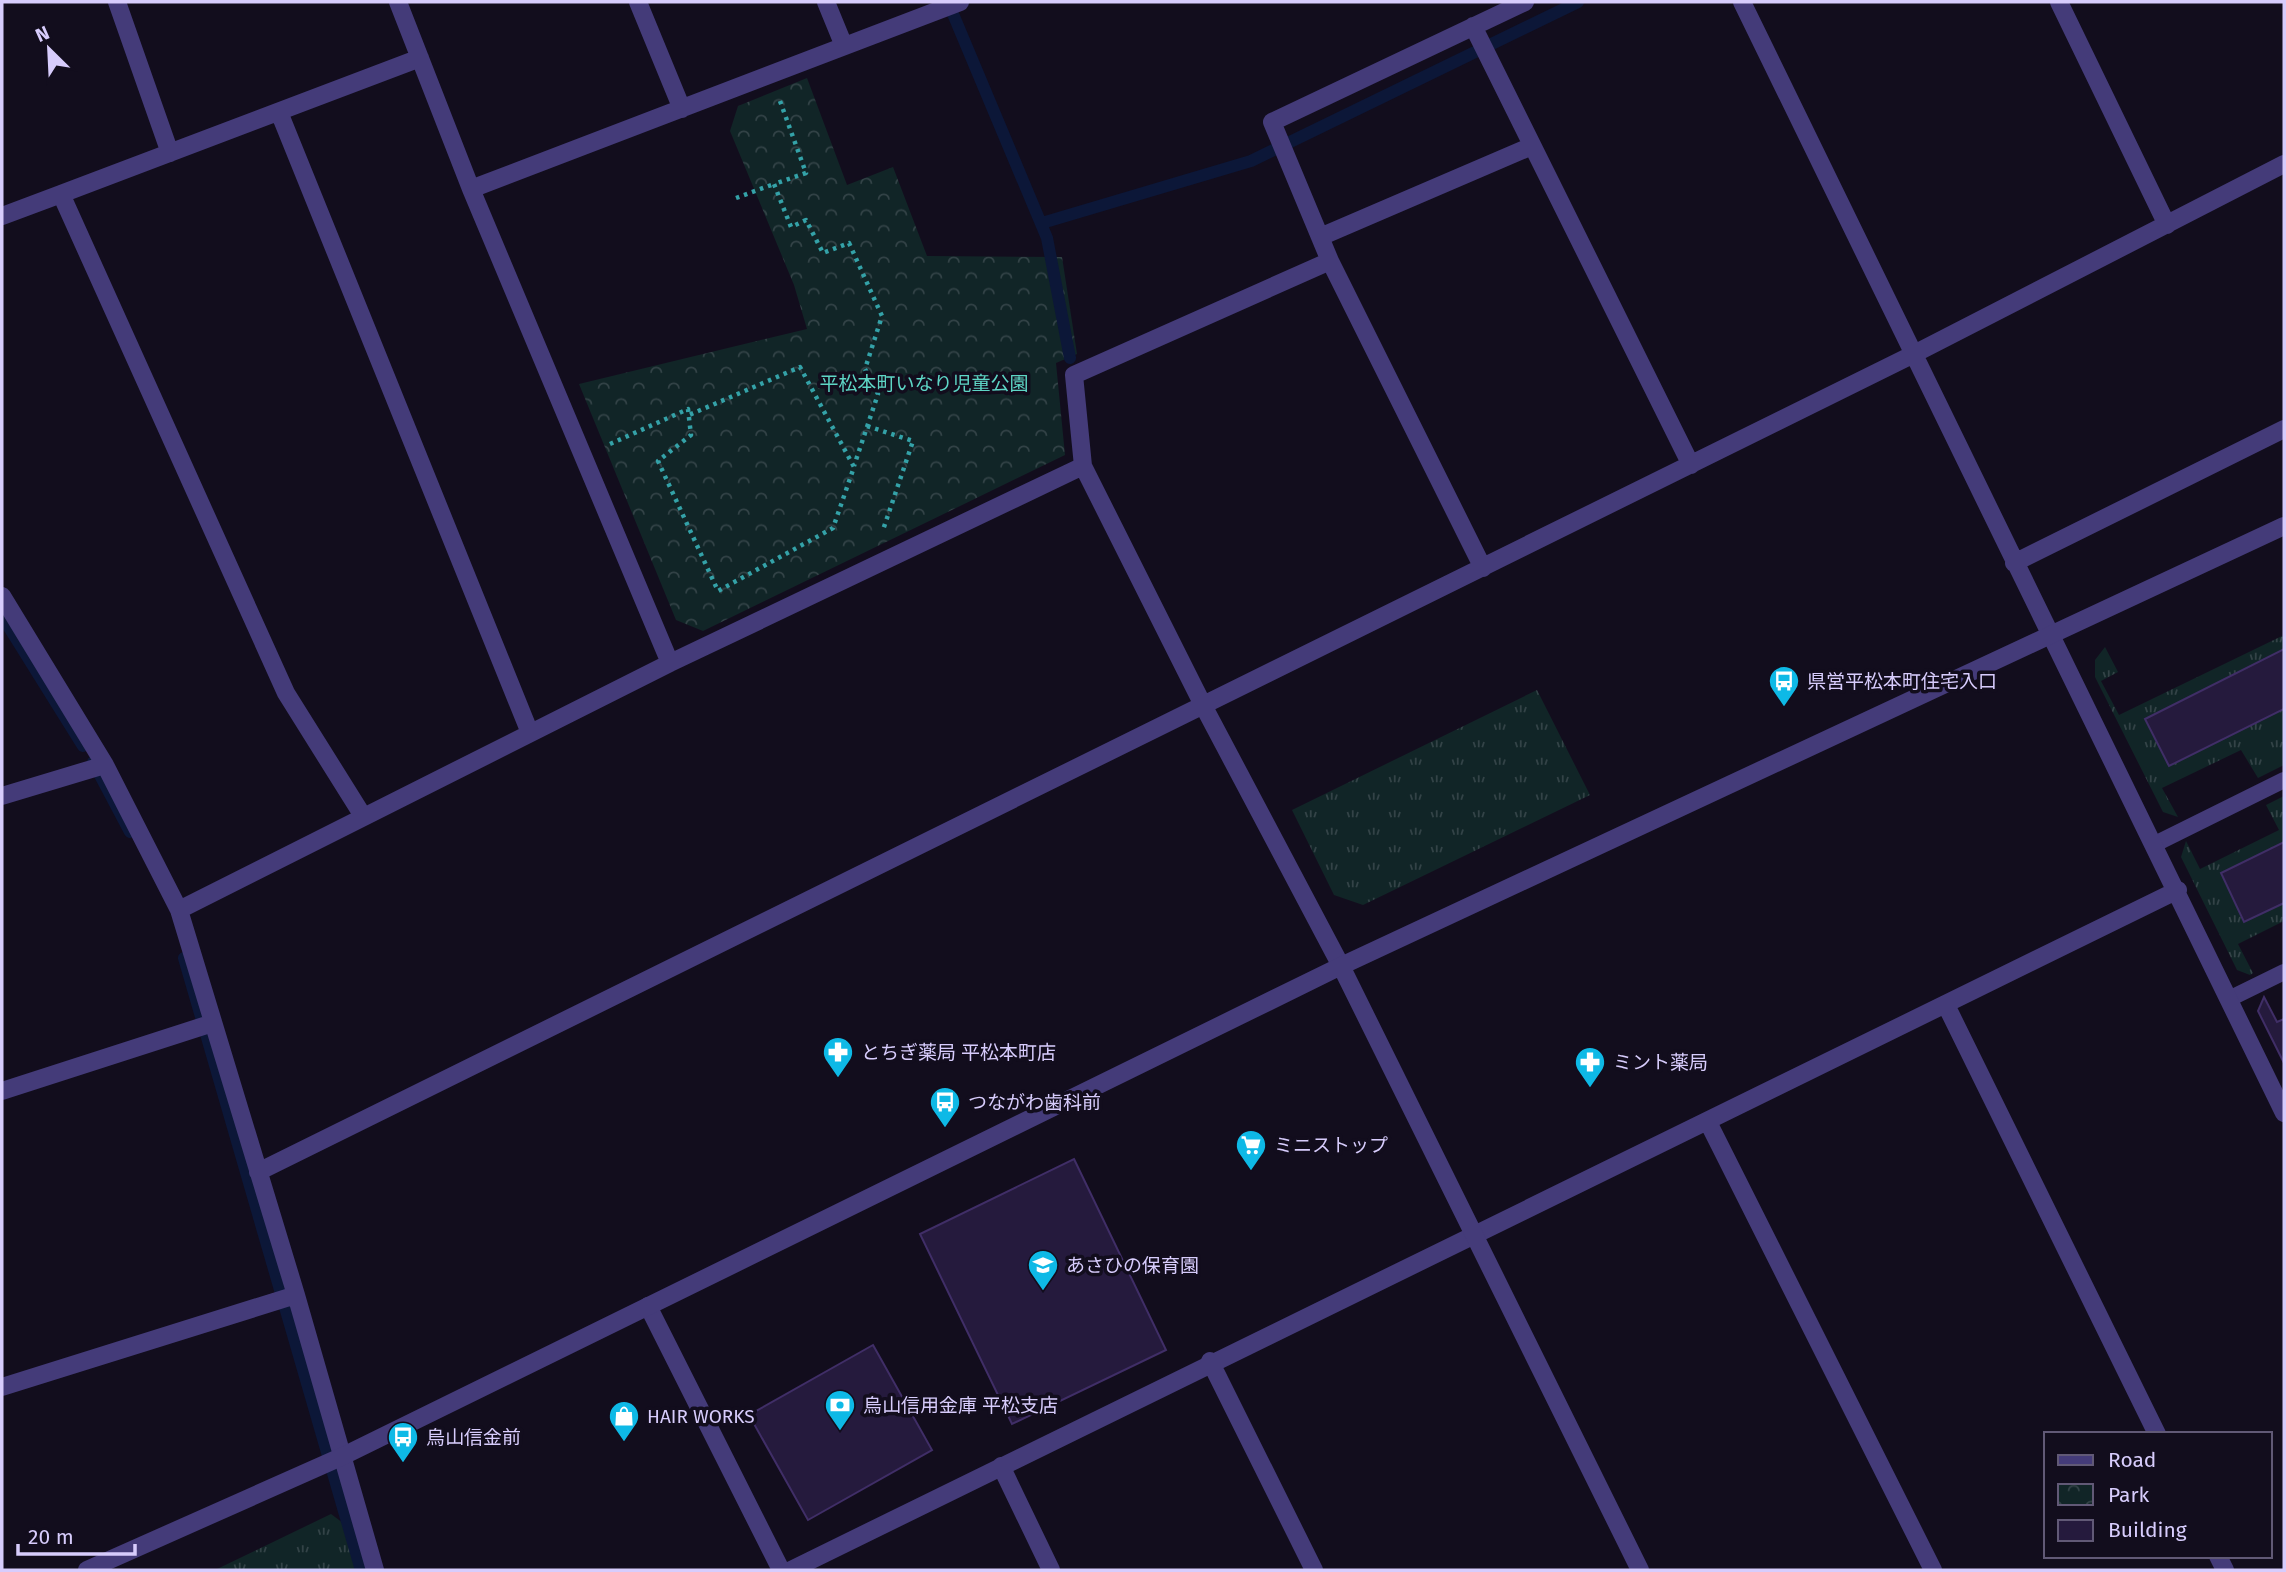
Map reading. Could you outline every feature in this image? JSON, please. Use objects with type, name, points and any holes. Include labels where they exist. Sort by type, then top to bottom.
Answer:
[{"type":"street","points":[[117,2],[170,153]]},
{"type":"street","points":[[398,2],[471,189],[670,663]]},
{"type":"street","points":[[638,2],[682,108]]},
{"type":"street","points":[[826,2],[844,46]]},
{"type":"street","points":[[471,189],[960,2]]},
{"type":"street","points":[[1483,568],[1330,261],[1272,121],[1525,2]]},
{"type":"street","points":[[1742,2],[2014,563],[2178,890],[2284,1113]]},
{"type":"street","points":[[2059,2],[2167,225]]},
{"type":"street","points":[[1473,26],[1690,465]]},
{"type":"street","points":[[2,216],[420,58]]},
{"type":"street","points":[[279,112],[530,733]]},
{"type":"street","points":[[1320,237],[1532,146]]},
{"type":"street","points":[[258,1172],[1912,355],[2284,164]]},
{"type":"street","points":[[61,194],[286,693],[363,816]]},
{"type":"street","points":[[1330,261],[1074,375],[1083,466],[1204,707],[1341,966],[1640,1570]]},
{"type":"street","points":[[2014,563],[2284,429]]},
{"type":"street","points":[[179,910],[670,663],[1083,466]]},
{"type":"street","points":[[87,1570],[341,1457],[1341,966],[2284,526]]},
{"type":"street","points":[[2,596],[104,765],[179,910],[296,1295],[375,1570]]},
{"type":"street","points":[[2,796],[104,765]]},
{"type":"street","points":[[791,1570],[1210,1361],[1474,1237],[2178,890]]},
{"type":"street","points":[[1946,1005],[2156,1432]]},
{"type":"street","points":[[2,1091],[213,1023]]},
{"type":"street","points":[[1709,1122],[1933,1570]]},
{"type":"street","points":[[2,1387],[296,1295]]},
{"type":"street","points":[[648,1306],[781,1570]]},
{"type":"street","points":[[1210,1361],[1314,1570]]},
{"type":"street","points":[[1001,1466],[1051,1570]]},
{"type":"lane","points":[[2155,844],[2284,780]]},
{"type":"lane","points":[[2230,999],[2284,972]]},
{"type":"path","points":[[736,198],[806,173],[771,74]]},
{"type":"path","points":[[583,456],[688,409],[691,435],[658,461],[718,591],[833,528],[878,394],[865,369],[882,316],[849,243],[823,253],[806,220],[791,227],[774,184]]},
{"type":"path","points":[[689,415],[800,367],[854,467]]},
{"type":"path","points":[[867,426],[913,441],[881,536]]},
{"type":"green space","name":"平松本町いなり児童公園","points":[[807,78],[847,185],[893,167],[927,256],[1062,257],[1077,354],[1056,363],[1065,455],[703,631],[676,620],[579,384],[807,329],[794,285],[730,131],[738,106]]},
{"type":"green space","points":[[2284,635],[2284,765],[2258,778],[2241,750],[2162,788],[2178,817],[2163,812],[2095,677],[2095,660],[2105,647],[2118,672],[2101,681],[2119,715]]},
{"type":"green space","points":[[1537,690],[1590,795],[1363,905],[1334,895],[1292,810]]},
{"type":"green space","points":[[2284,796],[2284,921],[2238,944],[2253,973],[2250,975],[2237,970],[2181,857],[2186,841],[2200,869],[2279,830],[2266,805]]},
{"type":"green space","points":[[331,1514],[351,1529],[362,1570],[215,1570]]},
{"type":"building","points":[[2284,649],[2284,709],[2169,766],[2145,719]]},
{"type":"building","points":[[2284,842],[2284,903],[2244,922],[2221,873]]},
{"type":"building","points":[[2264,997],[2277,1022],[2284,1019],[2284,1063],[2258,1011]]},
{"type":"building","name":"あさひの保育園","points":[[1074,1159],[1166,1350],[1012,1424],[920,1234]]},
{"type":"building","name":"烏山信用金庫 平松支店","points":[[873,1345],[932,1450],[808,1520],[749,1415]]},
{"type":"waterway","points":[[948,2],[1047,238],[1070,358]]},
{"type":"waterway","points":[[1042,223],[1251,161],[1578,2]]},
{"type":"waterway","points":[[2,616],[83,746]]},
{"type":"waterway","points":[[93,762],[130,832]]},
{"type":"waterway","points":[[184,958],[361,1570]]},
{"type":"place","name":"県営平松本町住宅入口","points":[[1784,708]]},
{"type":"place","name":"とちぎ薬局 平松本町店","points":[[838,1079]]},
{"type":"place","name":"ミント薬局","points":[[1590,1089]]},
{"type":"place","name":"つながわ歯科前","points":[[945,1129]]},
{"type":"place","name":"ミニストップ","points":[[1251,1172]]},
{"type":"place","name":"あさひの保育園","points":[[1043,1292]]},
{"type":"place","name":"烏山信用金庫 平松支店","points":[[840,1432]]},
{"type":"place","name":"HAIR WORKS","points":[[624,1443]]},
{"type":"place","name":"烏山信金前","points":[[403,1464]]}]
